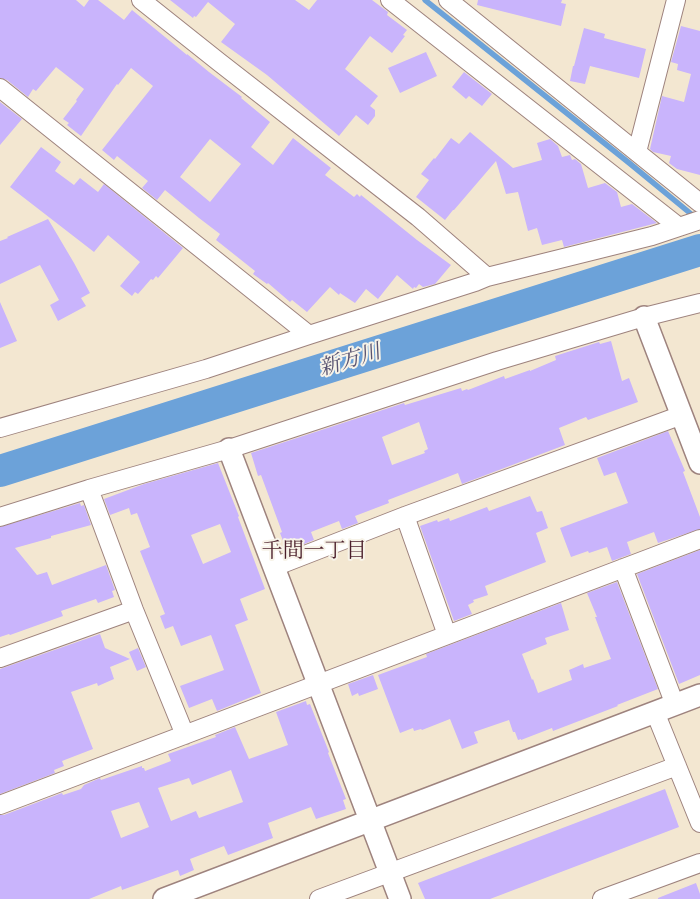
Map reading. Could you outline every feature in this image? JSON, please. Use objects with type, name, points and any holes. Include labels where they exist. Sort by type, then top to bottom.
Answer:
[{"type":"street","points":[[141,0],[418,217],[487,277]]},
{"type":"street","points":[[390,0],[679,227]]},
{"type":"street","points":[[448,0],[700,203]]},
{"type":"street","points":[[636,152],[676,0]]},
{"type":"street","points":[[0,88],[309,335]]},
{"type":"street","points":[[0,428],[206,370],[487,277],[652,236],[700,220]]},
{"type":"street","points":[[0,517],[228,448],[497,361],[644,317],[700,303]]},
{"type":"street","points":[[644,317],[700,463]]},
{"type":"street","points":[[274,567],[405,516],[682,415]]},
{"type":"street","points":[[228,448],[400,899]]},
{"type":"street","points":[[90,489],[134,610],[185,735]]},
{"type":"street","points":[[405,516],[447,635]]},
{"type":"street","points":[[0,805],[700,539]]},
{"type":"street","points":[[623,568],[675,705]]},
{"type":"street","points":[[0,658],[134,610]]},
{"type":"street","points":[[164,899],[700,695]]},
{"type":"street","points":[[655,712],[700,822]]},
{"type":"street","points":[[319,899],[677,766]]},
{"type":"street","points":[[602,899],[700,863]]},
{"type":"building","points":[[0,0],[76,0],[84,7],[89,0],[98,0],[124,20],[132,10],[242,97],[270,122],[251,147],[273,165],[293,138],[331,168],[325,175],[354,197],[357,194],[360,197],[361,195],[451,265],[435,284],[423,287],[419,284],[413,289],[397,275],[378,299],[366,289],[355,303],[340,293],[339,295],[330,287],[307,312],[292,300],[290,302],[268,283],[253,274],[255,271],[216,240],[220,234],[165,190],[157,200],[142,188],[148,181],[117,156],[114,160],[102,150],[153,86],[131,68],[117,84],[81,136],[67,125],[69,123],[63,119],[84,89],[56,67],[36,91],[33,89],[28,97],[7,80],[0,78]],"holes":[[[210,139],[241,164],[210,202],[180,177]]]},
{"type":"building","points":[[170,0],[295,0],[309,10],[317,0],[372,0],[388,12],[387,15],[407,30],[403,35],[405,36],[392,53],[370,36],[345,69],[378,96],[370,106],[375,110],[375,116],[368,125],[356,115],[339,136],[267,75],[221,42],[235,24],[208,2],[196,17],[194,16],[193,18]]},
{"type":"building","points":[[478,0],[562,0],[561,3],[566,4],[561,26],[477,5]]},
{"type":"building","points":[[681,26],[700,31],[700,175],[677,169],[669,163],[671,156],[653,152],[650,149],[662,96],[684,102],[691,74],[677,70],[678,64],[671,62]]},
{"type":"building","points":[[584,28],[605,34],[604,38],[646,49],[639,78],[590,66],[585,84],[570,81]]},
{"type":"building","points":[[426,52],[437,76],[400,93],[388,68]]},
{"type":"building","points":[[464,72],[492,94],[482,106],[469,96],[466,99],[452,87]]},
{"type":"building","points":[[0,102],[22,119],[0,145]]},
{"type":"building","points":[[470,132],[513,168],[542,160],[537,143],[550,139],[558,146],[562,157],[570,155],[572,160],[575,159],[581,164],[588,188],[605,183],[617,192],[621,207],[632,204],[657,223],[564,247],[562,240],[542,245],[537,228],[528,231],[518,192],[506,194],[496,161],[445,220],[416,197],[429,180],[421,174],[451,138],[459,144]]},
{"type":"building","points":[[41,147],[61,162],[55,171],[74,185],[80,178],[98,192],[104,184],[183,248],[158,278],[156,276],[153,280],[151,279],[138,294],[135,292],[132,296],[120,286],[140,262],[108,235],[94,252],[10,187]]},
{"type":"building","points":[[48,219],[90,293],[81,298],[86,306],[58,321],[50,305],[59,300],[40,265],[0,284],[0,241]]},
{"type":"building","points":[[0,302],[17,341],[0,348]]},
{"type":"building","points":[[611,341],[622,381],[629,378],[638,402],[588,420],[586,417],[559,428],[565,445],[462,484],[458,473],[388,500],[389,503],[355,516],[358,523],[342,529],[339,521],[311,532],[314,540],[287,551],[280,533],[282,532],[261,475],[258,476],[251,453],[404,403],[405,405],[461,388],[462,391],[468,390],[504,376],[505,379],[556,360],[555,356],[599,342],[600,344]],"holes":[[[419,422],[428,449],[424,451],[425,453],[392,465],[382,437]]]},
{"type":"building","points":[[668,431],[685,471],[683,472],[700,517],[700,529],[658,543],[654,532],[627,542],[631,554],[612,561],[607,547],[571,557],[560,528],[628,503],[616,472],[604,476],[597,458]]},
{"type":"building","points":[[218,463],[265,589],[240,599],[248,620],[235,625],[261,693],[217,711],[212,699],[189,708],[180,686],[224,670],[211,635],[181,646],[173,626],[165,629],[160,616],[165,614],[140,551],[150,547],[137,513],[131,515],[129,508],[110,515],[104,499],[144,484]],"holes":[[[220,524],[231,552],[203,564],[191,535]]]},
{"type":"building","points":[[530,496],[537,512],[542,511],[548,528],[536,533],[546,562],[485,586],[488,595],[473,600],[474,602],[468,605],[472,614],[454,621],[420,526],[449,518],[450,521],[487,507],[489,511]]},
{"type":"building","points":[[80,503],[81,506],[84,505],[91,525],[15,548],[37,575],[47,572],[52,585],[106,565],[115,590],[112,591],[114,597],[98,603],[96,599],[61,611],[63,616],[0,637],[0,527]]},
{"type":"building","points":[[700,550],[700,675],[679,684],[637,574]]},
{"type":"building","points":[[617,582],[658,689],[553,731],[552,728],[521,740],[518,740],[515,732],[513,732],[509,720],[474,732],[478,743],[462,749],[450,719],[422,730],[414,731],[413,728],[400,733],[378,675],[427,657],[426,654],[561,603],[569,630],[545,638],[547,644],[522,654],[538,693],[572,680],[569,670],[583,664],[584,668],[611,659],[587,593]]},
{"type":"building","points":[[100,634],[105,648],[130,659],[110,667],[114,679],[98,686],[97,683],[71,692],[93,749],[62,761],[64,766],[54,770],[55,773],[0,794],[0,669]]},
{"type":"building","points":[[138,648],[146,667],[137,671],[129,652]]},
{"type":"building","points":[[373,675],[378,689],[359,696],[358,693],[352,696],[348,684]]},
{"type":"building","points":[[306,701],[307,705],[310,704],[346,799],[343,800],[346,809],[316,819],[311,807],[268,823],[273,838],[228,855],[224,846],[190,859],[194,870],[180,876],[178,870],[122,890],[121,886],[89,899],[0,899],[0,815],[62,793],[63,795],[81,789],[84,785],[100,778],[101,780],[142,766],[145,771],[171,761],[168,754],[216,737],[215,735],[235,727],[249,759],[288,745],[276,712]],"holes":[[[231,770],[243,802],[199,818],[196,811],[171,821],[158,788],[189,778],[192,785]],[[139,802],[149,827],[121,838],[111,811]]]},
{"type":"building","points":[[665,789],[679,827],[490,899],[425,899],[418,883]]},
{"type":"building","points":[[696,883],[700,899],[658,899],[658,898]]},
{"type":"waterway","points":[[425,0],[696,218]]},
{"type":"waterway","name":"新方川","points":[[0,471],[700,250]]},
{"type":"district","name":"千間一丁目","points":[[314,552]]}]
